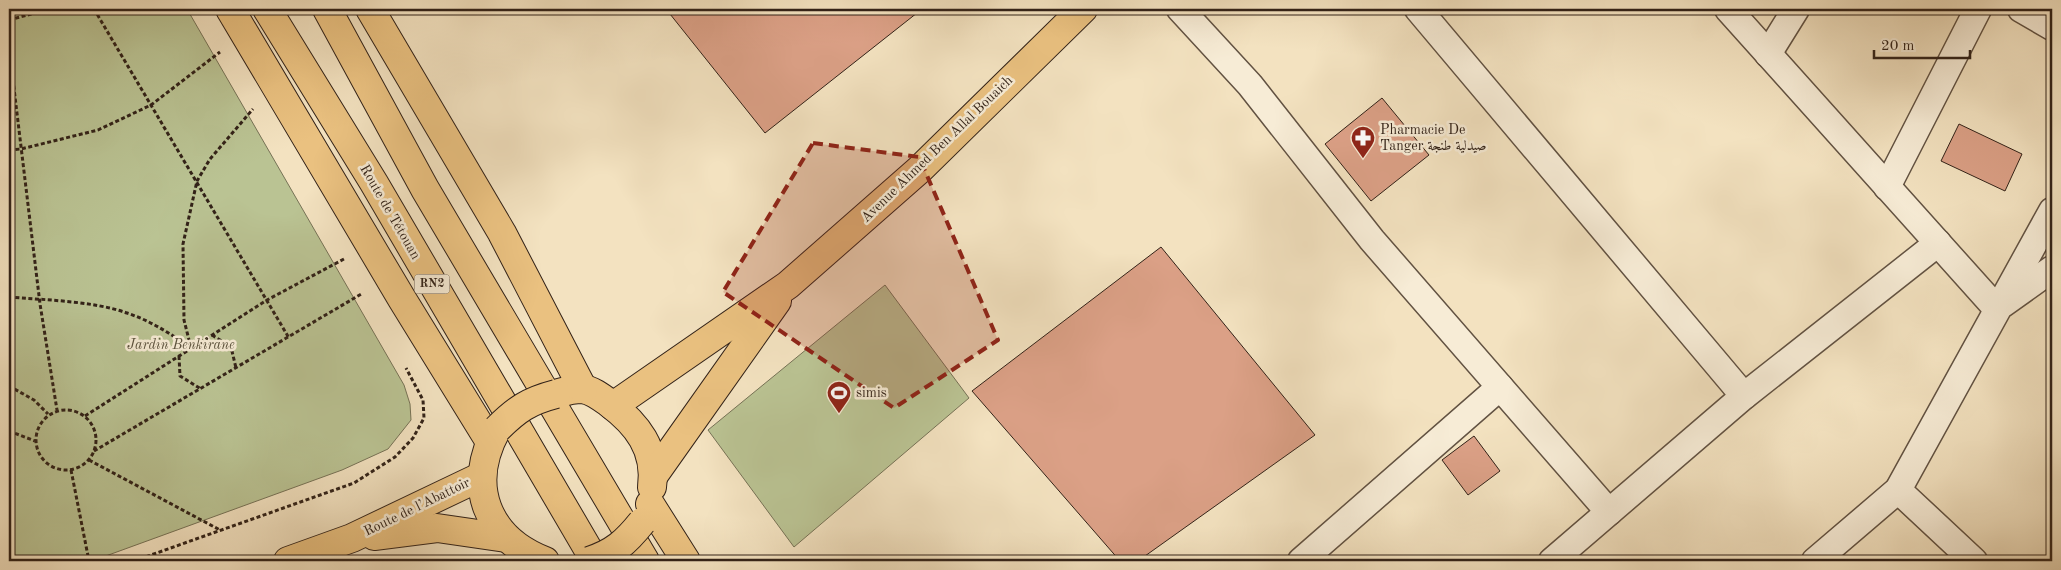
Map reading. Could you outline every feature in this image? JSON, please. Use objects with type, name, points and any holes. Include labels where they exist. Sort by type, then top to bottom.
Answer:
[{"type":"main road","points":[[230,9],[402,299],[494,435]]},
{"type":"main road","name":"Route de Tétouan","points":[[267,9],[374,183],[595,561]]},
{"type":"main road","points":[[327,9],[425,189],[644,561]]},
{"type":"main road","points":[[370,9],[502,232],[583,389]]},
{"type":"main road","name":"Avenue Ahmed Ben Allal Bouaich","points":[[613,406],[788,285],[920,169],[1083,9]]},
{"type":"main road","name":"Avenue Ahmed Ben Allal Bouaich","points":[[654,475],[788,285]]},
{"type":"main road","points":[[545,561],[525,553],[506,538],[488,510],[482,476],[484,458],[494,435],[514,412],[533,400],[583,389],[600,396],[634,424],[648,448],[654,475],[646,513],[621,545],[608,555],[589,561]]},
{"type":"main road","name":"Route de l’Abattoir","points":[[288,561],[352,538],[482,476]]},
{"type":"main road","points":[[646,513],[686,561]]},
{"type":"main road","name":"Route de l’Abattoir","points":[[352,538],[437,528],[506,538]]},
{"type":"street","points":[[1180,9],[1250,85],[1372,240],[1609,512]]},
{"type":"street","points":[[1418,9],[1744,396]]},
{"type":"street","points":[[1728,9],[1997,309]]},
{"type":"street","points":[[1768,54],[1796,9]]},
{"type":"street","points":[[1887,187],[1978,9]]},
{"type":"street","points":[[2021,9],[2052,27]]},
{"type":"street","points":[[1815,561],[1898,490],[2052,210]]},
{"type":"street","points":[[1552,561],[1744,396],[1938,243]]},
{"type":"street","points":[[1997,309],[2052,269]]},
{"type":"street","points":[[1301,561],[1500,387]]},
{"type":"street","points":[[1898,490],[1974,561]]},
{"type":"path","points":[[9,20],[50,9]]},
{"type":"path","points":[[94,9],[289,338]]},
{"type":"path","points":[[9,47],[39,300],[57,410]]},
{"type":"path","points":[[9,150],[21,149],[98,130],[151,105],[225,49]]},
{"type":"path","points":[[191,348],[184,320],[183,244],[197,181],[210,158],[256,105]]},
{"type":"path","points":[[339,250],[349,267]]},
{"type":"path","points":[[85,416],[267,300],[344,258]]},
{"type":"path","points":[[360,284],[370,301]]},
{"type":"path","points":[[94,452],[365,292]]},
{"type":"path","points":[[9,297],[126,312],[164,329],[191,348]]},
{"type":"path","points":[[212,335],[231,348],[236,368]]},
{"type":"path","points":[[179,356],[180,376],[201,389]]},
{"type":"path","points":[[134,561],[354,483],[395,457],[414,438],[424,418],[423,400],[403,362]]},
{"type":"path","points":[[9,386],[34,400],[48,414]]},
{"type":"path","points":[[57,410],[76,411],[85,416],[96,432],[94,452],[89,460],[71,470],[61,470],[42,460],[35,441],[36,431],[48,414],[57,410]]},
{"type":"path","points":[[9,431],[35,441]]},
{"type":"path","points":[[89,460],[221,530]]},
{"type":"path","points":[[71,470],[89,561]]},
{"type":"highlighted area","points":[[813,143],[919,157],[998,340],[894,408],[723,292]]},
{"type":"green space","name":"Jardin Benkirane","points":[[9,9],[187,9],[404,385],[410,404],[411,420],[388,449],[342,470],[92,561],[9,561]]},
{"type":"green space","name":"simis","points":[[885,285],[969,398],[794,547],[708,430]]},
{"type":"building","points":[[666,9],[922,9],[765,133]]},
{"type":"building","points":[[1382,98],[1429,155],[1371,201],[1325,144]]},
{"type":"building","points":[[1959,124],[2022,154],[2005,191],[1941,161]]},
{"type":"building","points":[[1161,247],[1315,435],[1138,561],[1120,561],[972,391]]},
{"type":"building","points":[[1474,436],[1500,471],[1468,495],[1442,460]]},
{"type":"place","name":"Pharmacie De Tanger صيدلية طنجة","points":[[1363,159]]},
{"type":"place","name":"simis","points":[[839,414]]}]
